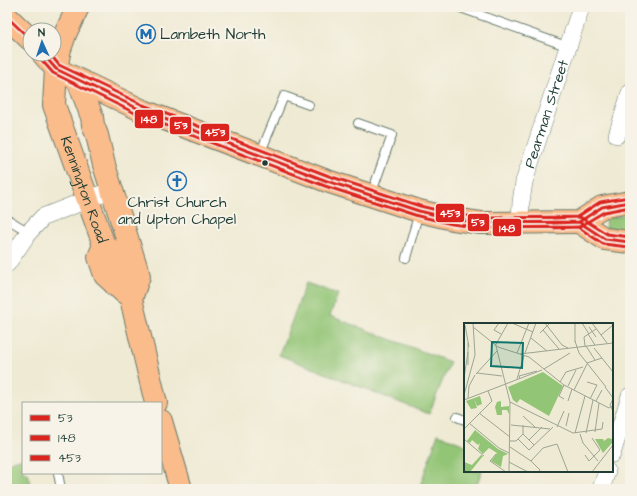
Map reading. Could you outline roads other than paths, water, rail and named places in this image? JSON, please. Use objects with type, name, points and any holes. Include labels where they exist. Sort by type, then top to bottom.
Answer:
[{"type":"main road","name":"Kennington Road","points":[[62,43],[78,7]]},
{"type":"main road","points":[[7,17],[22,32]]},
{"type":"main road","name":"Kennington Road","points":[[50,62],[54,105],[104,245],[99,257],[105,275],[124,292],[139,276],[112,190],[92,117],[78,80]]},
{"type":"main road","points":[[50,62],[78,80],[141,110],[327,181],[419,211],[453,219],[481,223],[579,222],[602,207],[630,202]]},
{"type":"main road","points":[[579,222],[605,238],[630,242]]},
{"type":"main road","points":[[124,292],[156,402]]},
{"type":"main road","points":[[162,424],[181,489]]},
{"type":"street","name":"Pearman Street","points":[[520,223],[524,182],[581,7]]},
{"type":"street","points":[[617,135],[630,94]]},
{"type":"street","points":[[7,264],[29,232],[43,217],[112,190]]},
{"type":"street","points":[[613,451],[630,396]]},
{"type":"street","points":[[601,489],[607,472]]},
{"type":"lane","points":[[458,7],[569,47]]},
{"type":"lane","points":[[260,155],[284,96],[309,105]]},
{"type":"lane","points":[[358,123],[392,135],[371,196]]},
{"type":"lane","points":[[406,258],[419,211]]},
{"type":"lane","points":[[7,219],[29,232]]},
{"type":"lane","points":[[457,417],[464,420]]},
{"type":"lane","points":[[58,474],[60,489]]},
{"type":"place","name":"Lambeth North","points":[[146,34]]},
{"type":"place","name":"Christ Church and Upton Chapel","points":[[177,181]]}]
